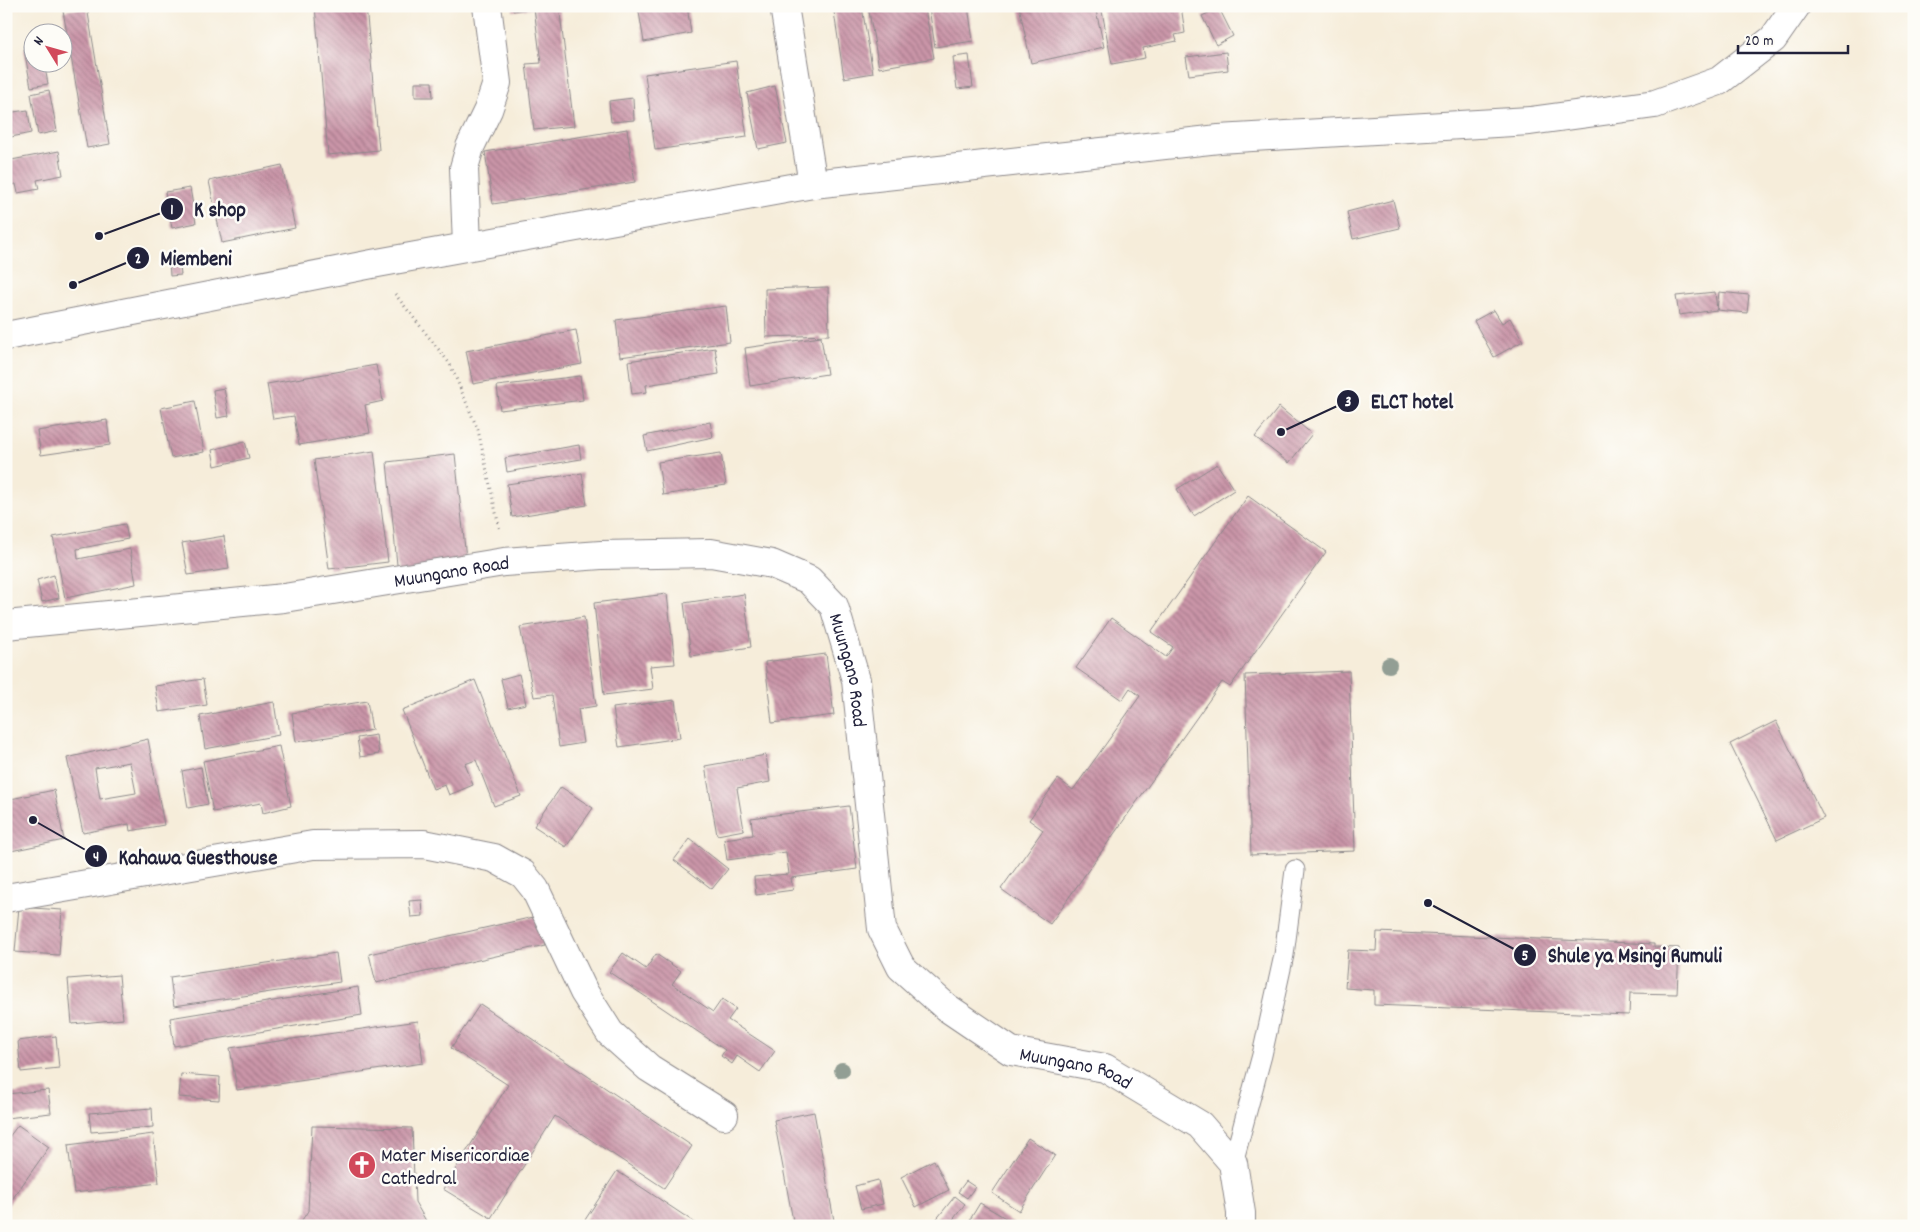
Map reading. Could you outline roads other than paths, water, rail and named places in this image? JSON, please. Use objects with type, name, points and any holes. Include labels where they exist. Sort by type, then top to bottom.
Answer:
[{"type":"street","points":[[467,246],[464,168],[470,147],[488,110],[497,83],[488,6]]},
{"type":"street","points":[[784,6],[813,184]]},
{"type":"street","points":[[6,336],[467,246],[813,184],[1219,138],[1530,121],[1655,104],[1719,81],[1773,39],[1796,6]]},
{"type":"street","name":"Muungano Road","points":[[6,625],[284,598],[504,562],[601,555],[711,553],[772,564],[809,580],[834,606],[856,680],[882,929],[901,967],[946,1007],[1010,1051],[1105,1068],[1200,1125],[1233,1163]]},
{"type":"street","points":[[6,898],[313,845],[424,844],[494,858],[522,874],[535,889],[584,992],[610,1032],[649,1068],[724,1115]]},
{"type":"street","points":[[1233,1163],[1241,1213],[1241,1226]]},
{"type":"lane","points":[[1233,1163],[1262,1055],[1284,955],[1295,870]]},
{"type":"place","name":"K shop","points":[[99,236]]},
{"type":"place","name":"Miembeni","points":[[73,285]]},
{"type":"place","name":"ELCT hotel","points":[[1281,432]]},
{"type":"place","name":"Kahawa Guesthouse","points":[[33,820]]},
{"type":"place","name":"Shule ya Msingi Rumuli","points":[[1428,903]]},
{"type":"place","name":"Mater Misericordiae Cathedral","points":[[362,1165]]}]
